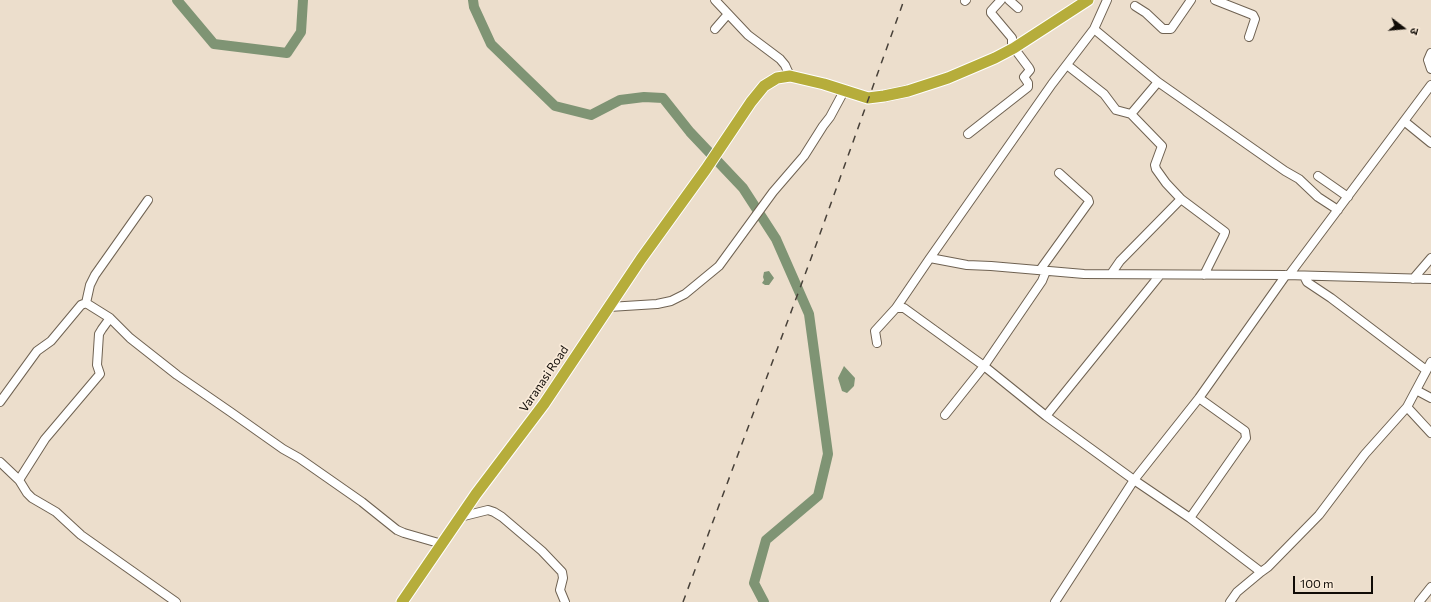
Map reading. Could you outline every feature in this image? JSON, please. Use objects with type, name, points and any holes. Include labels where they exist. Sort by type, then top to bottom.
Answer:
[{"type":"highway","points":[[790,76],[868,98],[884,96],[922,87],[976,66],[1013,48],[1085,1]]},
{"type":"highway","name":"Varanasi Road","points":[[402,602],[460,517],[544,404],[641,259],[764,86],[777,78],[790,76]]},
{"type":"street","points":[[968,134],[1028,87],[1028,83],[1024,77],[1030,70],[1029,68],[1013,48],[1012,38],[991,13],[991,11],[1001,0]]},
{"type":"street","points":[[1009,0],[1018,8]]},
{"type":"street","points":[[877,343],[875,331],[896,308],[1052,84],[1094,29],[1107,0]]},
{"type":"street","points":[[1135,6],[1146,13],[1163,29],[1171,29],[1191,0]]},
{"type":"street","points":[[1215,0],[1253,15],[1255,19],[1250,38]]},
{"type":"street","points":[[719,2],[748,35],[780,59],[785,65],[790,76]]},
{"type":"street","points":[[715,29],[728,14]]},
{"type":"street","points":[[1094,29],[1158,82],[1285,172],[1299,179],[1318,196],[1338,210]]},
{"type":"street","points":[[1431,53],[1428,60],[1431,69]]},
{"type":"street","points":[[1067,65],[1104,94],[1116,110],[1132,114],[1162,146],[1155,163],[1156,169],[1166,183],[1181,199],[1225,232],[1204,275]]},
{"type":"street","points":[[1132,114],[1158,82]]},
{"type":"street","points":[[1054,602],[1134,480],[1199,398],[1288,275],[1431,85]]},
{"type":"street","points":[[609,306],[658,304],[675,300],[685,294],[720,266],[729,251],[744,233],[773,192],[804,156],[830,117],[844,92]]},
{"type":"street","points":[[1404,121],[1431,143]]},
{"type":"street","points":[[945,415],[984,366],[1042,281],[1043,270],[1090,202],[1059,173]]},
{"type":"street","points":[[1318,176],[1348,197]]},
{"type":"street","points":[[1111,274],[1120,261],[1181,199]]},
{"type":"street","points":[[86,303],[90,285],[95,275],[148,200]]},
{"type":"street","points":[[930,258],[967,265],[1084,274],[1288,275],[1431,279]]},
{"type":"street","points":[[1413,279],[1431,258]]},
{"type":"street","points":[[1046,416],[1160,275]]},
{"type":"street","points":[[1304,276],[1307,282],[1331,298],[1426,370]]},
{"type":"street","points":[[86,303],[110,318],[130,338],[177,375],[283,450],[299,458],[362,502],[397,530],[442,544]]},
{"type":"street","points":[[0,402],[37,351],[51,341],[81,305],[86,303]]},
{"type":"street","points":[[896,308],[904,308],[984,366],[1046,416],[1134,480],[1190,518],[1261,572]]},
{"type":"street","points":[[19,480],[45,439],[98,376],[100,371],[97,364],[99,334],[110,318]]},
{"type":"street","points":[[1230,602],[1237,592],[1277,558],[1319,515],[1365,454],[1407,407],[1431,362]]},
{"type":"street","points":[[1416,390],[1431,398]]},
{"type":"street","points":[[1190,518],[1246,438],[1246,431],[1199,398]]},
{"type":"street","points":[[1407,407],[1431,433]]},
{"type":"street","points":[[0,462],[19,480],[32,498],[56,512],[81,535],[176,602]]},
{"type":"street","points":[[460,517],[488,510],[502,517],[542,551],[562,572],[563,578],[560,590],[565,602]]},
{"type":"street","points":[[1419,602],[1431,587]]},
{"type":"shaded area","points":[[769,271],[774,278],[769,285],[765,285],[762,283],[764,280],[764,272]]},
{"type":"shaded area","points":[[844,366],[855,378],[854,386],[847,393],[842,391],[838,378]]},
{"type":"waterway","points":[[177,0],[214,44],[287,53],[301,32],[303,0]]},
{"type":"waterway","points":[[473,0],[474,7],[491,44],[555,106],[591,115],[620,100],[644,97],[663,98],[690,132],[743,188],[776,239],[809,314],[828,454],[818,496],[766,540],[754,583],[764,602]]},
{"type":"railway","points":[[683,602],[816,245],[904,0]]}]
